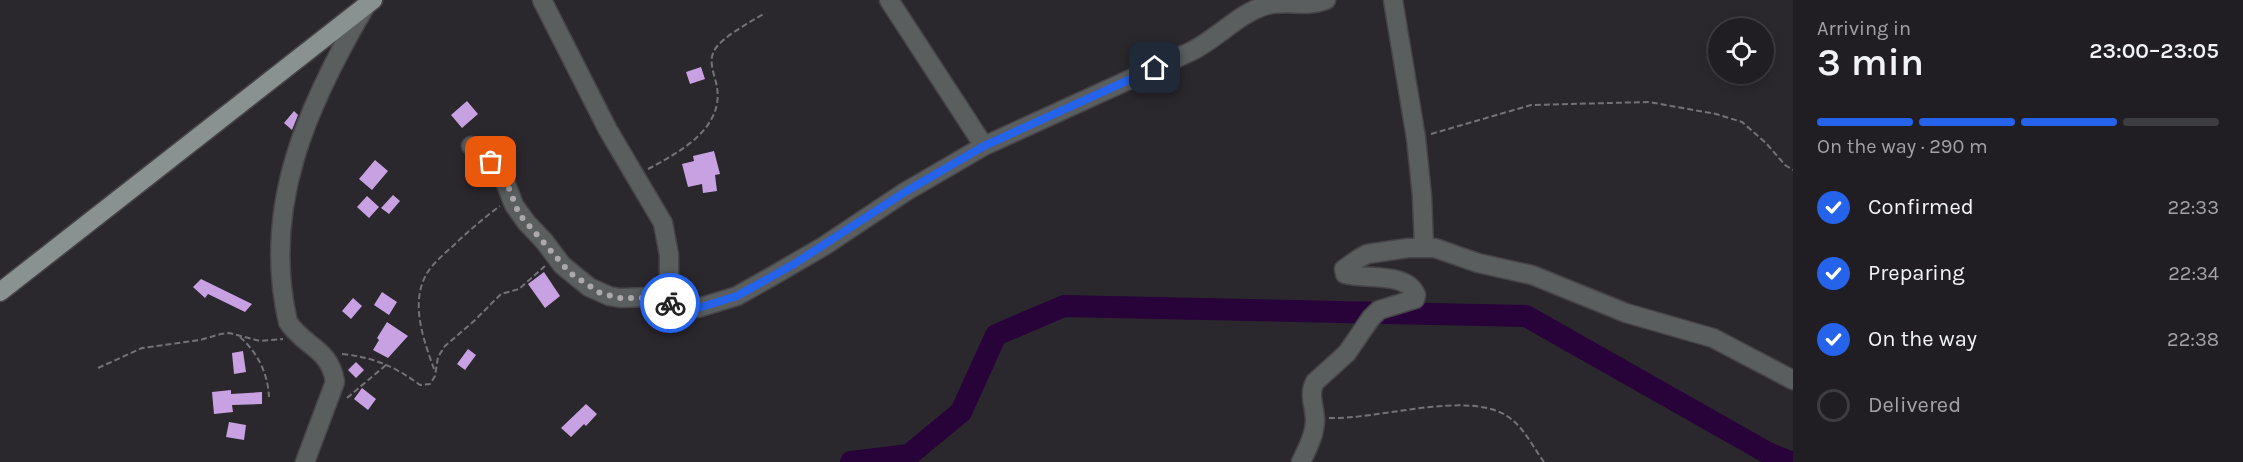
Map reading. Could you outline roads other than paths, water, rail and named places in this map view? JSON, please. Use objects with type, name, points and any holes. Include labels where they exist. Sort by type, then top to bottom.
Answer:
[{"type":"main road","points":[[0,292],[369,3]]},
{"type":"street","points":[[542,0],[608,130],[658,214],[666,234],[670,276],[669,303]]},
{"type":"street","points":[[890,0],[984,146]]},
{"type":"street","points":[[471,146],[498,169],[508,186],[519,214],[570,273],[600,293],[620,298],[658,298],[681,308],[698,308],[737,296],[794,264],[905,192],[984,146],[1208,43],[1249,12],[1279,3],[1292,1],[1310,5],[1326,0]]},
{"type":"street","points":[[1393,0],[1416,138],[1424,247]]},
{"type":"street","points":[[305,462],[335,382],[333,370],[322,353],[293,329],[288,322],[281,270],[288,180],[301,135],[346,39],[369,3]]},
{"type":"street","points":[[1301,462],[1314,431],[1315,417],[1311,396],[1315,382],[1347,353],[1375,314],[1415,299],[1416,292],[1410,285],[1402,282],[1376,276],[1346,275],[1344,269],[1367,254],[1424,247],[1435,248],[1478,263],[1532,275],[1626,312],[1713,338],[1793,380]]},
{"type":"waterway","points":[[851,462],[909,455],[961,412],[996,335],[1064,306],[1526,316],[1768,453],[1790,462]]}]
